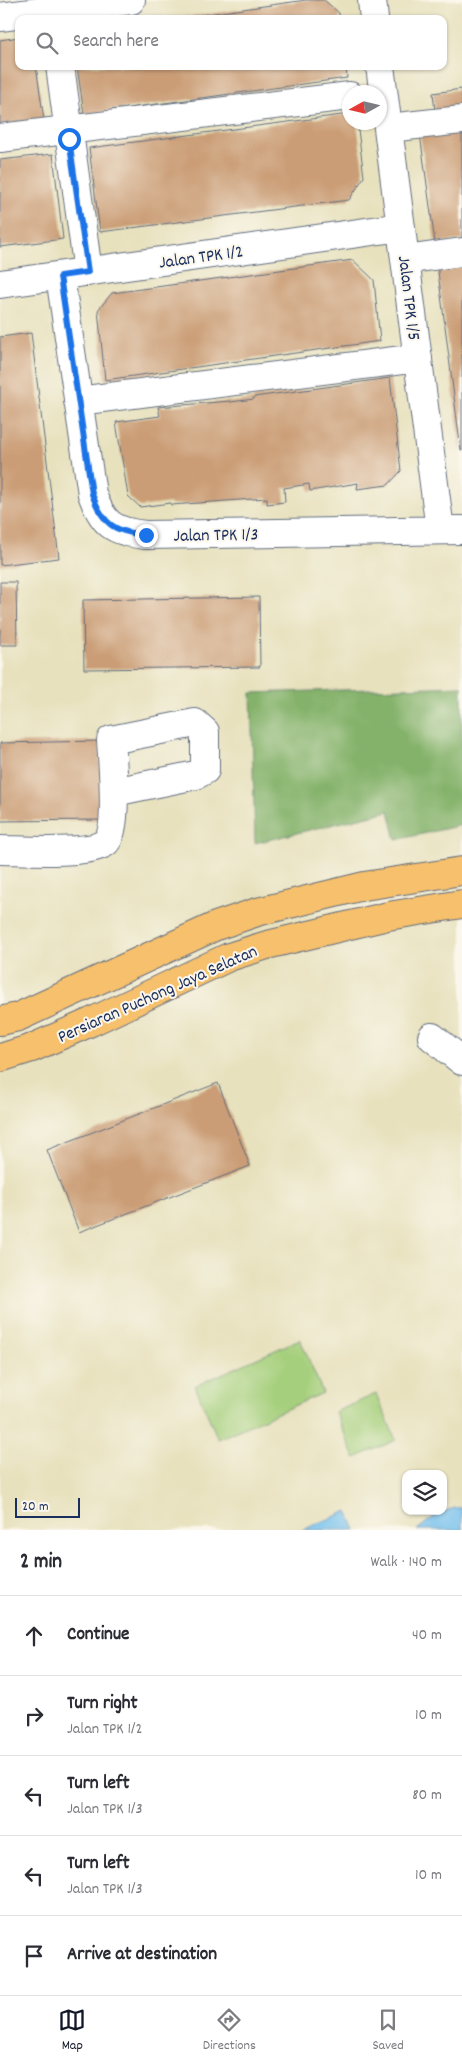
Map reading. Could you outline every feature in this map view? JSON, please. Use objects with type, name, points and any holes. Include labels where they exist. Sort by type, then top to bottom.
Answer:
[{"type":"main road","name":"Persiaran Puchong Jaya Selatan","points":[[0,1021],[18,1017],[216,926],[257,912],[364,886],[462,871]]},
{"type":"main road","name":"Persiaran Puchong Jaya Selatan","points":[[0,1058],[32,1048],[92,1022],[230,957],[267,945],[388,916],[462,904]]},
{"type":"street","points":[[35,15],[53,14],[131,0]]},
{"type":"street","points":[[372,0],[374,15]]},
{"type":"street","points":[[0,17],[15,16]]},
{"type":"street","points":[[61,70],[88,272]]},
{"type":"street","name":"Jalan TPK 1/5","points":[[381,84],[418,358],[451,530]]},
{"type":"street","points":[[0,138],[342,97]]},
{"type":"street","points":[[388,128],[462,120]]},
{"type":"street","name":"Jalan TPK 1/2","points":[[0,284],[401,227]]},
{"type":"street","points":[[405,260],[462,252]]},
{"type":"street","name":"Jalan TPK 1/3","points":[[60,276],[92,494],[98,512],[110,526],[127,533],[146,535],[451,530]]},
{"type":"street","points":[[78,401],[418,358]]},
{"type":"street","points":[[0,850],[90,850],[106,842],[112,832],[114,792]]},
{"type":"street","points":[[432,1038],[462,1061]]},
{"type":"green space","points":[[462,686],[462,825],[396,840],[389,811],[255,843],[251,693]]},
{"type":"green space","points":[[300,1339],[323,1393],[218,1439],[195,1386]]},
{"type":"green space","points":[[376,1394],[396,1440],[355,1458],[335,1412]]},
{"type":"water","points":[[462,1508],[462,1530],[417,1530],[436,1515],[447,1515],[447,1510]]},
{"type":"water","points":[[348,1511],[356,1530],[302,1530]]},
{"type":"building","points":[[306,0],[324,0],[339,15],[201,15]]},
{"type":"building","points":[[15,38],[15,70],[37,70],[44,120],[0,125],[0,40]]},
{"type":"building","points":[[78,70],[346,70],[347,78],[84,114]]},
{"type":"building","points":[[462,89],[462,109],[435,112],[433,93]]},
{"type":"building","points":[[342,115],[342,130],[358,130],[364,177],[349,200],[100,232],[89,148]]},
{"type":"building","points":[[462,129],[462,240],[435,243],[420,134]]},
{"type":"building","points":[[53,154],[63,239],[0,247],[0,160]]},
{"type":"building","points":[[353,260],[374,280],[380,341],[105,380],[98,310],[112,293]]},
{"type":"building","points":[[462,262],[462,451],[461,451],[437,264]]},
{"type":"building","points":[[31,333],[59,558],[0,565],[0,337]]},
{"type":"building","points":[[390,378],[401,471],[388,485],[357,489],[358,483],[310,491],[309,484],[284,488],[285,502],[267,504],[267,498],[171,505],[170,503],[140,507],[128,496],[116,422],[160,416],[158,407],[254,399],[254,397]]},
{"type":"building","points":[[0,582],[16,582],[17,645],[0,645]]},
{"type":"building","points":[[259,597],[260,667],[84,669],[83,600]]},
{"type":"building","points":[[100,741],[101,820],[0,821],[0,743]]},
{"type":"building","points":[[218,1083],[250,1166],[79,1232],[47,1150]]},
{"type":"route","points":[[69,139],[88,272],[60,276],[92,494],[98,512],[110,526],[127,533],[146,535]]}]
